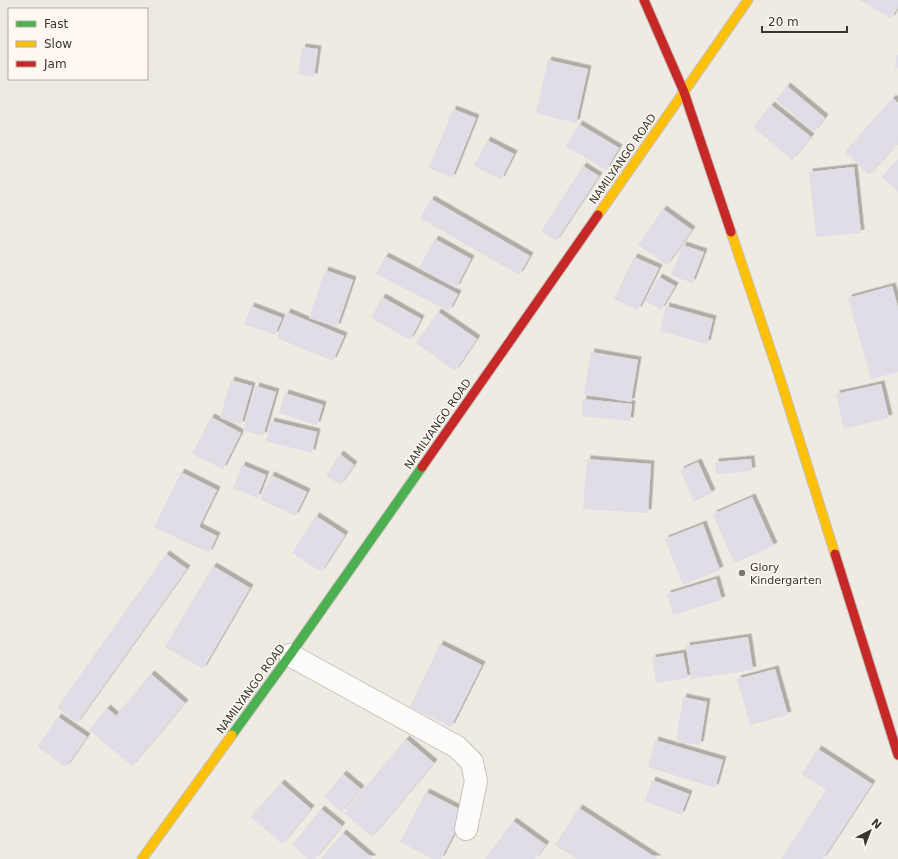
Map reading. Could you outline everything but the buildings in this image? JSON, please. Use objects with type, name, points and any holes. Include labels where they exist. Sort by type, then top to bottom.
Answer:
[{"type":"main road","points":[[644,0],[684,92],[778,372],[898,755]]},
{"type":"main road","name":"NAMILYANGO ROAD","points":[[142,859],[290,655],[748,0]]},
{"type":"street","points":[[290,655],[457,747],[472,762],[476,781],[466,829]]},
{"type":"traffic: fast","points":[[232,735],[422,467]]},
{"type":"traffic: slow","points":[[598,215],[748,0]]},
{"type":"traffic: slow","points":[[731,232],[778,372],[835,554]]},
{"type":"traffic: slow","points":[[142,859],[232,735]]},
{"type":"traffic: jam","points":[[644,0],[684,92],[731,232]]},
{"type":"traffic: jam","points":[[422,467],[598,215]]},
{"type":"traffic: jam","points":[[835,554],[898,755]]},
{"type":"place","name":"Glory Kindergarten","points":[[742,573]]}]
